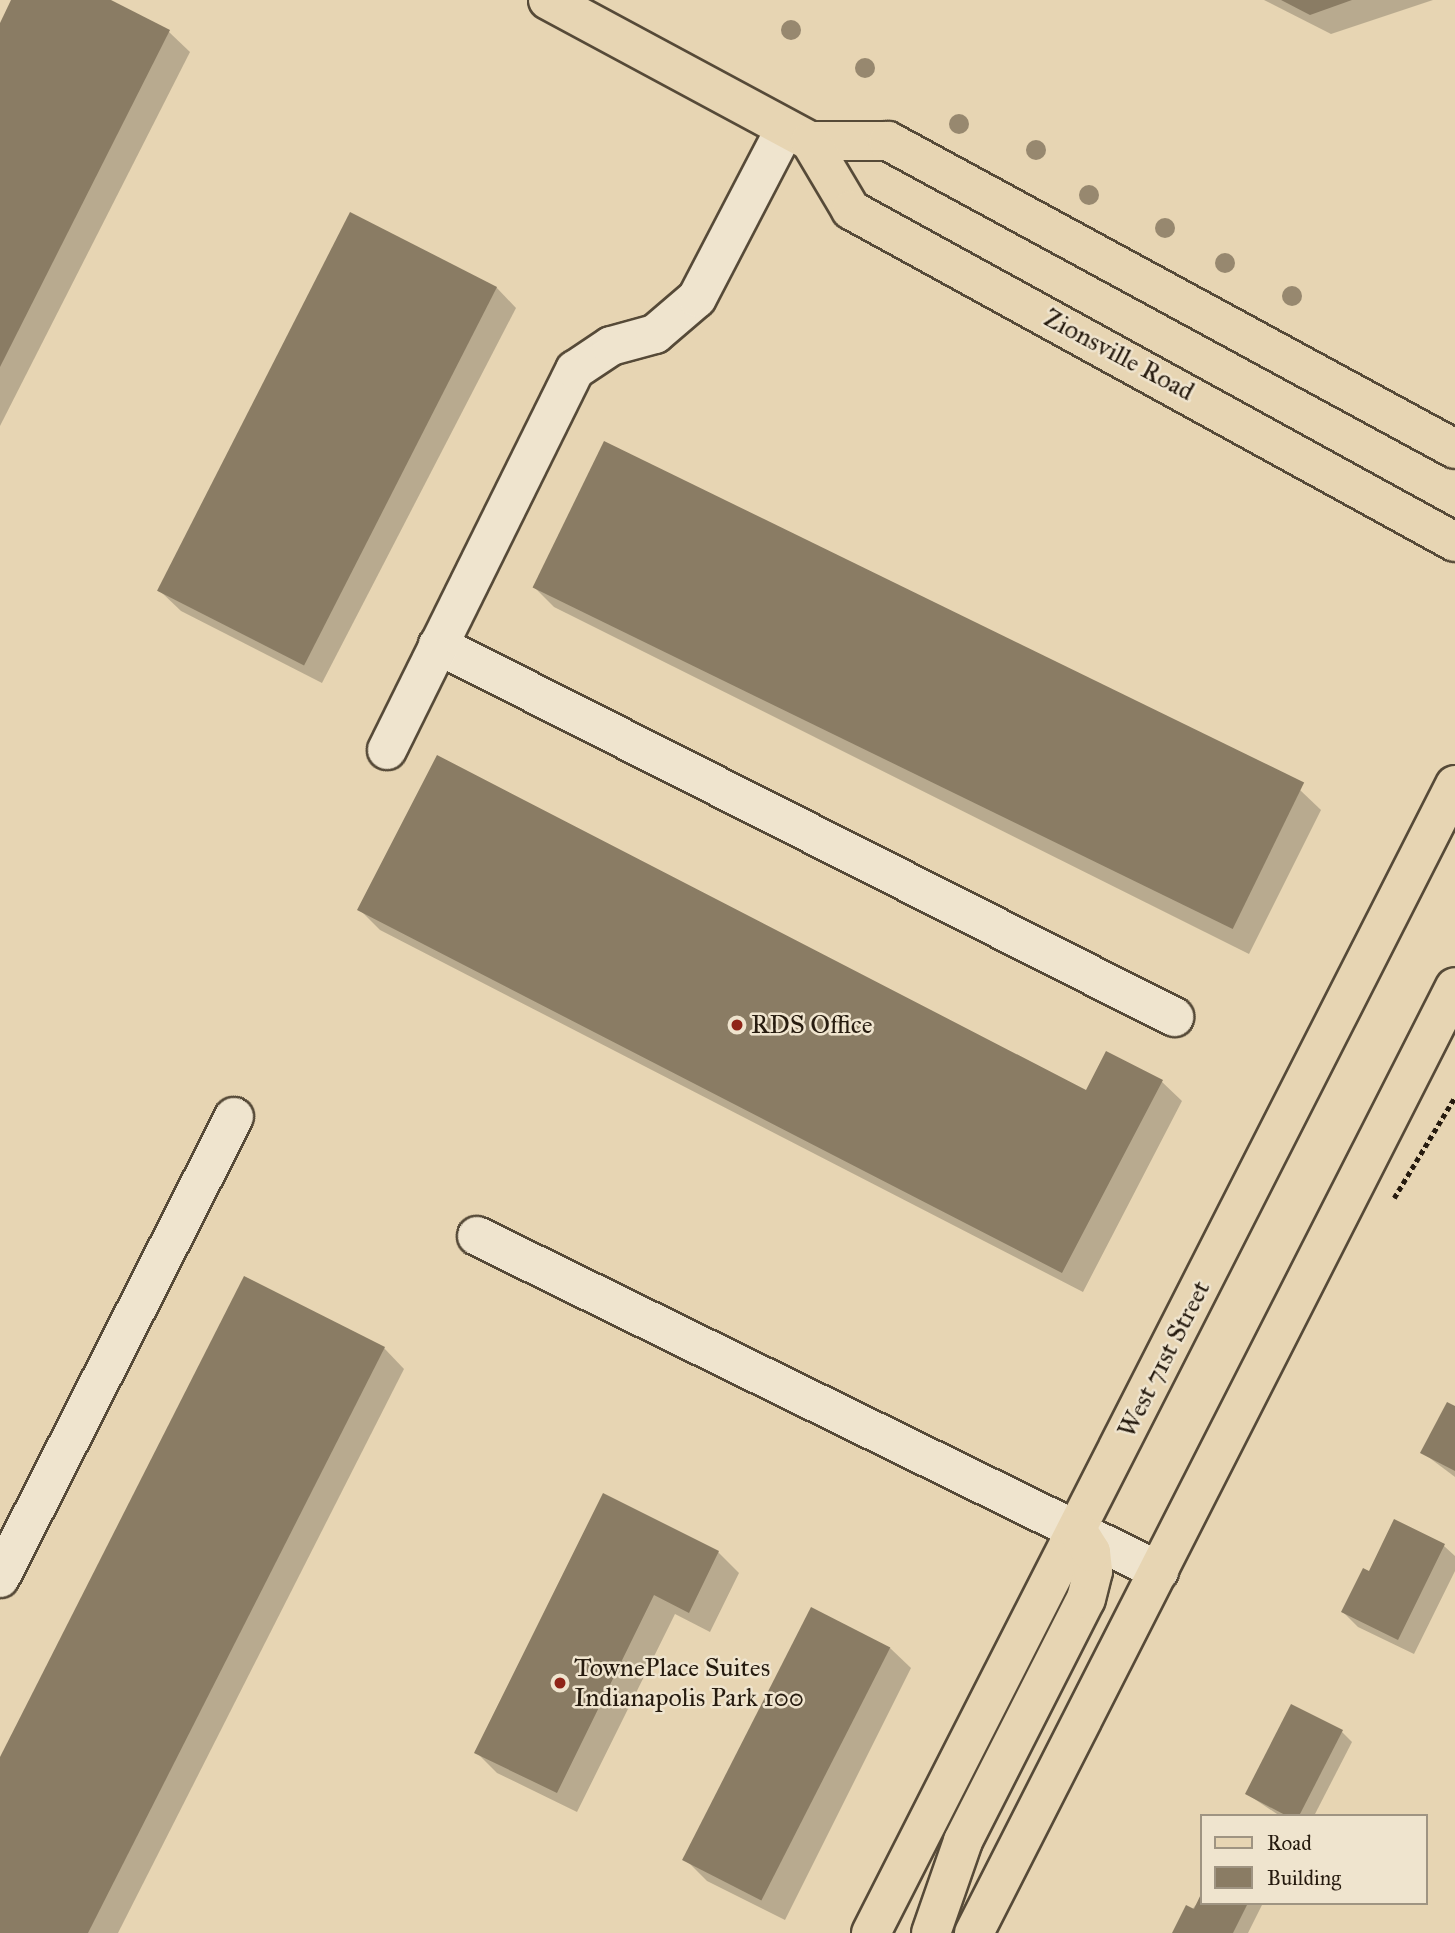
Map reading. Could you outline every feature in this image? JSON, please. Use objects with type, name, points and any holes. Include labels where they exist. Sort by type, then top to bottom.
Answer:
[{"type":"main road","points":[[548,0],[797,135],[888,141],[1455,449]]},
{"type":"main road","name":"Zionsville Road","points":[[797,135],[850,210],[1455,542]]},
{"type":"main road","name":"West 71st Street","points":[[871,1933],[1455,785]]},
{"type":"main road","points":[[974,1933],[1455,987]]},
{"type":"main road","points":[[931,1933],[963,1841],[1086,1599],[1093,1571],[1091,1552],[1077,1530]]},
{"type":"main road","points":[[898,1933],[919,1837]]},
{"type":"lane","points":[[387,750],[575,370],[611,346],[655,334],[696,298],[797,135]]},
{"type":"lane","points":[[438,645],[1174,1017]]},
{"type":"lane","points":[[0,1578],[234,1118]]},
{"type":"lane","points":[[477,1236],[1159,1571]]},
{"type":"path","points":[[1392,1200],[1455,1097]]},
{"type":"building","points":[[11,0],[111,0],[170,30],[0,367],[0,23]]},
{"type":"building","points":[[1281,0],[1352,0],[1310,15]]},
{"type":"building","points":[[350,212],[497,287],[304,666],[157,591]]},
{"type":"building","points":[[604,441],[1304,782],[1233,929],[533,588]]},
{"type":"building","points":[[437,755],[1086,1090],[1106,1051],[1163,1080],[1062,1273],[357,910]]},
{"type":"building","points":[[244,1276],[385,1347],[88,1933],[0,1933],[0,1757]]},
{"type":"building","points":[[1447,1402],[1455,1406],[1455,1471],[1420,1453]]},
{"type":"building","name":"TownePlace Suites Indianapolis Park 100","points":[[603,1493],[719,1551],[689,1613],[654,1595],[557,1793],[474,1753]]},
{"type":"building","points":[[1394,1519],[1445,1544],[1398,1640],[1341,1612],[1363,1568],[1369,1571]]},
{"type":"building","points":[[811,1607],[890,1647],[761,1900],[682,1860]]},
{"type":"building","points":[[1291,1704],[1343,1730],[1300,1814],[1283,1814],[1245,1794]]},
{"type":"building","points":[[1200,1896],[1200,1905],[1247,1905],[1233,1933],[1172,1933],[1186,1905],[1194,1909]]},
{"type":"place","name":"RDS Office","points":[[737,1025]]},
{"type":"place","name":"TownePlace Suites Indianapolis Park 100","points":[[560,1683]]}]
